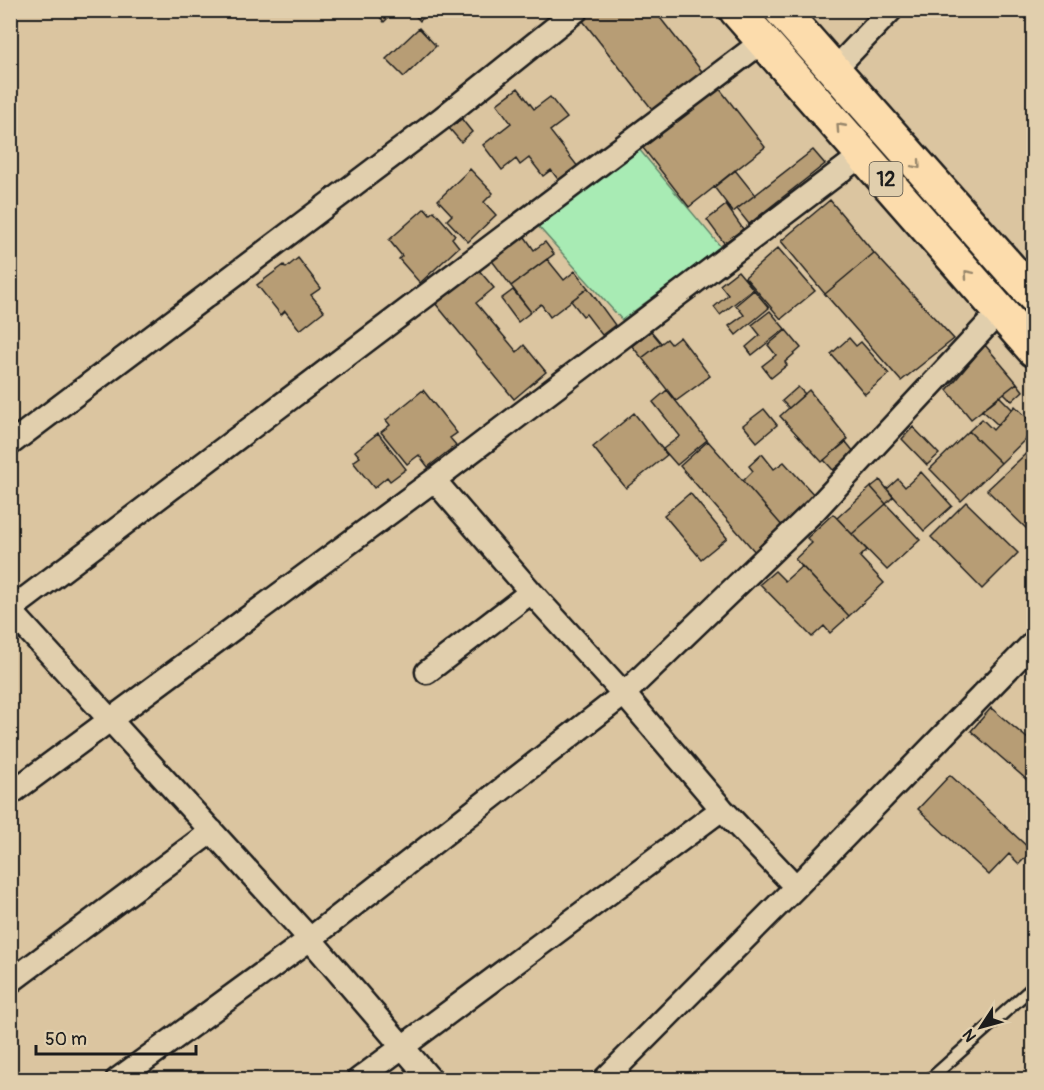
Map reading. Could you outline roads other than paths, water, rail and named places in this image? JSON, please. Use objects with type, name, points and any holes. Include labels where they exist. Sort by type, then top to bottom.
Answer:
[{"type":"main road","name":"12","points":[[736,10],[1034,350]]},
{"type":"main road","name":"12","points":[[781,10],[1034,296]]},
{"type":"street","points":[[10,444],[441,119],[577,10]]},
{"type":"street","points":[[834,70],[891,10]]},
{"type":"street","points":[[430,1080],[310,939],[10,610],[763,42]]},
{"type":"street","points":[[10,794],[434,480],[863,154]]},
{"type":"street","points":[[117,1080],[310,939],[624,694],[815,510],[1000,311]]},
{"type":"street","points":[[434,480],[723,809],[796,886]]},
{"type":"street","points":[[428,672],[531,592]]},
{"type":"street","points":[[604,1080],[1034,642]]},
{"type":"street","points":[[358,1080],[723,809]]},
{"type":"street","points":[[10,982],[212,831]]},
{"type":"lane","points":[[929,1080],[1034,986]]}]
